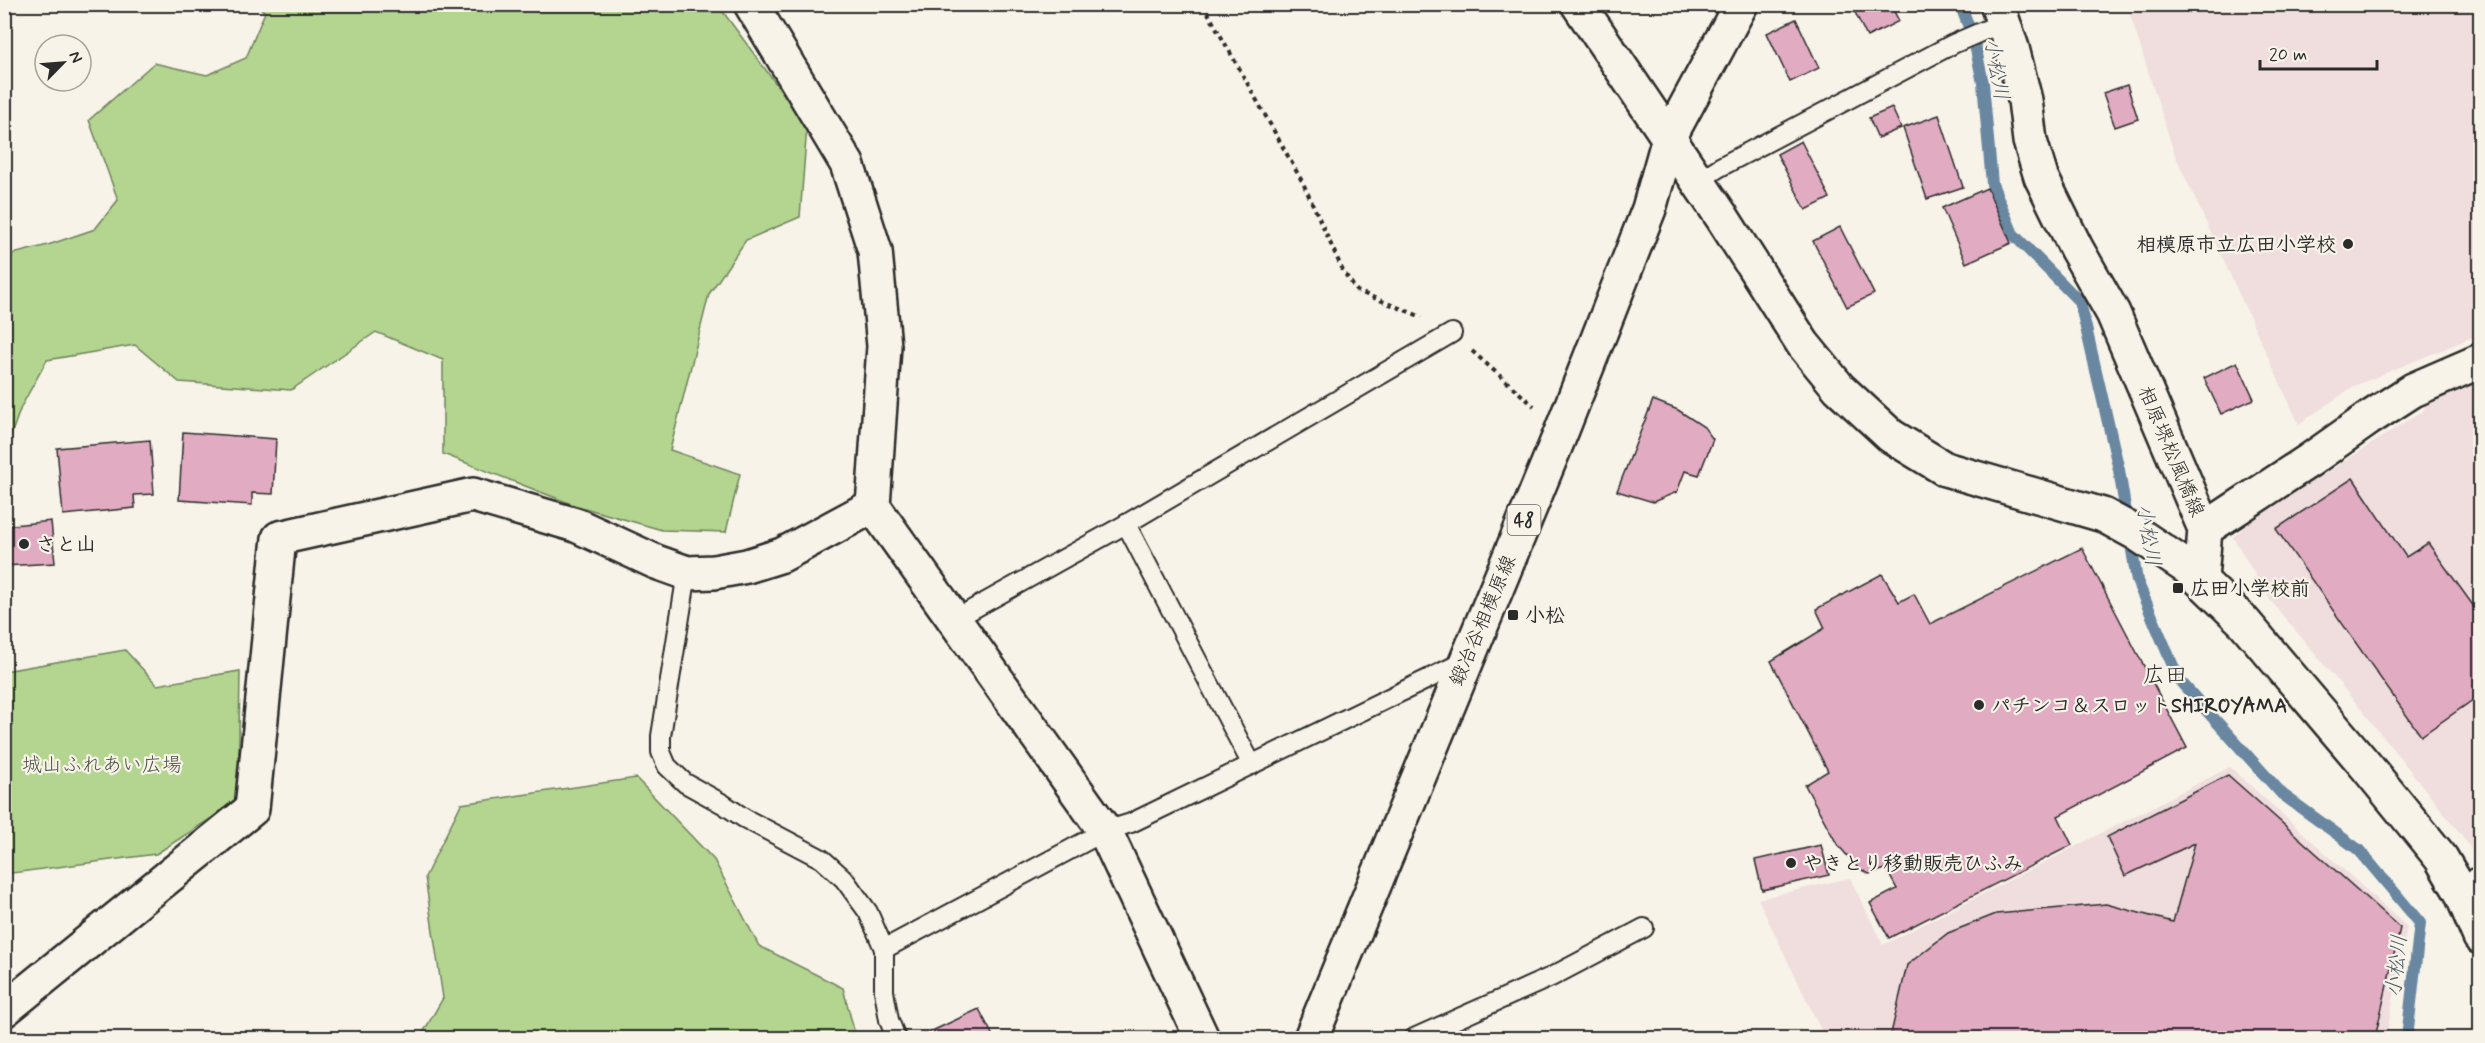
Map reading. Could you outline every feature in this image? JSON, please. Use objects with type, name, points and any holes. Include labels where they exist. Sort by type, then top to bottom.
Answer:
[{"type":"street","points":[[1578,4],[1698,181],[1803,344],[1839,388],[1891,436],[1945,469],[2103,515],[2136,533],[2195,573],[2244,622],[2367,767],[2440,858],[2471,883],[2481,937]]},
{"type":"street","name":"鍛冶谷相模原線","points":[[1311,1038],[1562,430],[1650,208],[1669,138],[1741,4]]},
{"type":"street","points":[[760,8],[848,164],[875,251],[884,346],[873,506],[1105,831],[1202,1038]]},
{"type":"street","name":"相原堺松風橋線","points":[[2002,13],[2025,100],[2030,141],[2041,177],[2076,248],[2113,313],[2205,529],[2195,573]]},
{"type":"street","points":[[2205,529],[2310,460],[2368,418],[2414,390],[2481,361]]},
{"type":"street","points":[[4,1010],[252,809],[279,538],[473,495],[576,525],[656,562],[687,573],[714,572],[747,566],[782,555],[873,506]]},
{"type":"lane","points":[[1698,181],[1720,167],[1953,44],[2002,13]]},
{"type":"lane","points":[[955,619],[1126,524],[1452,333]]},
{"type":"lane","points":[[1126,524],[1252,765]]},
{"type":"lane","points":[[687,573],[661,736],[661,752],[667,766],[685,783],[744,818],[822,859],[844,879],[868,912],[884,949],[884,991],[896,1038]]},
{"type":"lane","points":[[884,949],[1105,831],[1131,823],[1465,661]]},
{"type":"lane","points":[[1414,1038],[1551,977],[1644,928]]},
{"type":"path","points":[[1203,4],[1302,183],[1343,271],[1357,291],[1445,327],[1562,430]]},
{"type":"shaded area","name":"相模原市立広田小学校","points":[[2127,5],[2480,5],[2480,334],[2354,386],[2299,424],[2175,155]]},
{"type":"shaded area","points":[[2480,379],[2480,858],[2478,861],[2464,838],[2270,600],[2233,537],[2250,522],[2424,410],[2426,402]]},
{"type":"shaded area","points":[[2230,767],[2407,927],[2386,1038],[1825,1038],[1758,899],[1850,878],[1883,945]]},
{"type":"green space","points":[[257,5],[718,5],[807,126],[800,217],[746,240],[709,294],[670,450],[740,474],[726,532],[662,530],[574,505],[443,454],[443,360],[376,332],[291,390],[179,382],[135,345],[47,360],[21,407],[5,452],[5,256],[48,245],[95,229],[118,200],[89,120],[154,63],[207,75],[246,58],[265,12]]},
{"type":"green space","name":"城山ふれあい広場","points":[[125,650],[157,685],[240,671],[238,801],[156,854],[5,874],[5,671]]},
{"type":"green space","points":[[636,778],[714,860],[759,946],[843,988],[856,1038],[420,1038],[443,998],[425,877],[461,804]]},
{"type":"building","points":[[1851,4],[1890,4],[1899,21],[1867,37]]},
{"type":"building","points":[[1796,19],[1819,68],[1790,82],[1767,33]]},
{"type":"building","points":[[2127,85],[2138,119],[2115,127],[2103,93]]},
{"type":"building","points":[[1892,108],[1901,128],[1878,138],[1869,118]]},
{"type":"building","points":[[1939,115],[1963,187],[1927,199],[1903,128]]},
{"type":"building","points":[[1801,141],[1830,198],[1806,210],[1777,154]]},
{"type":"building","points":[[1987,188],[2011,243],[1966,263],[1942,208]]},
{"type":"building","points":[[1840,227],[1874,294],[1847,307],[1813,241]]},
{"type":"building","points":[[2237,362],[2254,399],[2221,414],[2204,378]]},
{"type":"building","points":[[1653,400],[1678,410],[1704,427],[1713,439],[1699,475],[1685,471],[1677,492],[1653,502],[1617,491]]},
{"type":"building","points":[[183,432],[276,439],[273,494],[252,493],[252,505],[179,500]]},
{"type":"building","points":[[150,440],[154,494],[134,495],[135,508],[63,515],[57,448]]},
{"type":"building","points":[[2353,478],[2406,557],[2428,543],[2480,615],[2480,695],[2421,736],[2276,529]]},
{"type":"building","points":[[51,521],[55,563],[4,566],[4,526]]},
{"type":"building","name":"パチンコ＆スロットSHIROYAMA","points":[[2082,548],[2187,748],[2058,816],[2072,845],[1889,938],[1870,903],[1897,889],[1886,869],[1869,874],[1858,868],[1837,844],[1805,785],[1828,771],[1771,661],[1825,628],[1816,609],[1882,574],[1899,602],[1914,594],[1930,624]]},
{"type":"building","points":[[2228,775],[2400,928],[2375,1038],[1890,1038],[1907,965],[1948,933],[1996,914],[2106,904],[2173,922],[2195,843],[2125,876],[2107,837]]},
{"type":"building","points":[[1821,845],[1829,875],[1762,890],[1755,860]]},
{"type":"building","points":[[979,1009],[994,1038],[917,1038]]},
{"type":"waterway","name":"小松川","points":[[1960,4],[1974,40],[1983,83],[1992,184],[2013,234],[2080,302],[2119,470],[2137,581],[2179,680],[2282,794],[2359,850],[2420,923],[2407,1038]]},
{"type":"place","name":"相模原市立広田小学校","points":[[2348,244]]},
{"type":"place","name":"さと山","points":[[24,544]]},
{"type":"place","name":"広田小学校前","points":[[2178,588]]},
{"type":"place","name":"小松","points":[[1513,615]]},
{"type":"place","name":"パチンコ＆スロットSHIROYAMA","points":[[1979,705]]},
{"type":"place","name":"やきとり移動販売ひふみ","points":[[1791,863]]},
{"type":"district","name":"広田","points":[[2165,674]]}]
